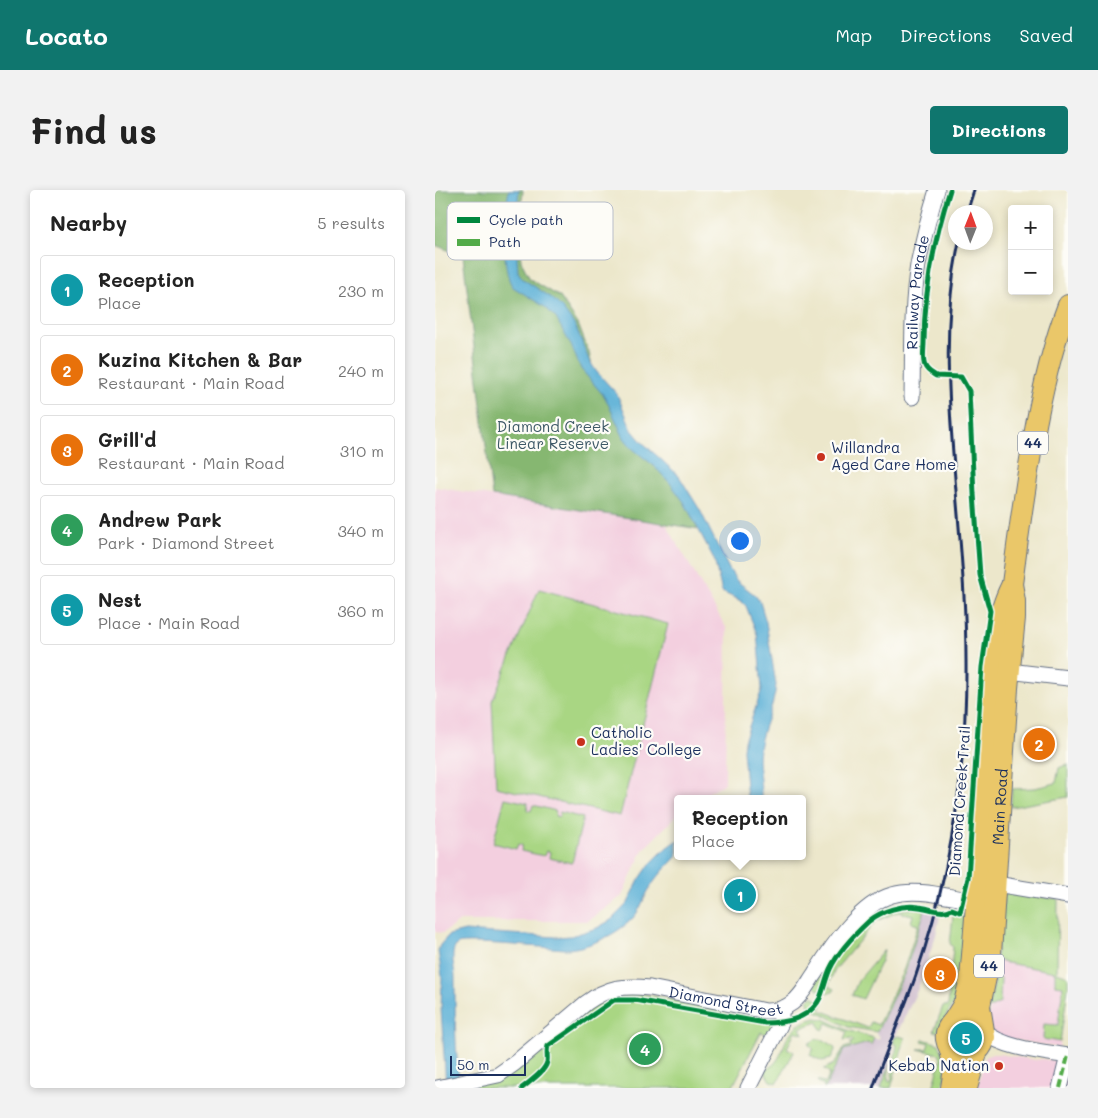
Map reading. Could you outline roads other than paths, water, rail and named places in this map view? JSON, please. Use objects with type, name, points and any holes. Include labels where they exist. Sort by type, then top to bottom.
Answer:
[{"type":"main road","name":"Main Road","points":[[951,1024],[962,1008],[967,995],[986,892],[1001,670],[1000,616],[1012,584],[1027,475],[1038,414],[1047,374],[1068,305]]},
{"type":"main road","name":"Main Road","points":[[967,1088],[981,1041],[981,1000],[991,954],[986,892]]},
{"type":"main road","points":[[949,1046],[959,1055],[969,1056],[981,1041],[978,1021],[970,1018],[958,1019],[951,1024]]},
{"type":"main road","name":"44","points":[[951,1024],[946,1034],[954,1069],[951,1088]]},
{"type":"street","name":"Railway Parade","points":[[912,397],[913,326],[918,266],[937,190]]},
{"type":"street","points":[[1001,670],[1068,678]]},
{"type":"street","name":"Diamond Street","points":[[437,1088],[498,1075],[586,1003],[602,993],[616,988],[651,988],[767,1011],[781,1009],[792,1003],[800,995],[826,955],[855,920],[885,897],[907,893],[986,892],[1068,896]]},
{"type":"street","points":[[748,1088],[781,1023],[781,1009]]},
{"type":"street","points":[[981,1041],[998,1040],[1023,1048],[1068,1056],[1060,1088]]},
{"type":"water","points":[[509,190],[519,190],[518,202],[507,202]]},
{"type":"water","points":[[505,260],[517,260],[518,272],[523,279],[552,298],[563,309],[576,327],[589,360],[596,371],[617,394],[632,430],[642,442],[679,476],[700,510],[729,569],[737,581],[755,595],[760,602],[766,622],[776,685],[759,749],[758,761],[761,795],[747,795],[743,750],[744,741],[762,689],[757,634],[746,606],[741,601],[722,592],[714,559],[684,502],[670,483],[653,465],[633,449],[624,438],[605,397],[581,369],[571,345],[556,318],[545,307],[513,287],[506,268]]},
{"type":"water","points":[[674,842],[674,859],[659,875],[636,914],[627,924],[602,940],[565,949],[475,943],[457,945],[453,957],[456,1046],[460,1088],[446,1086],[441,1009],[442,976],[438,951],[440,945],[449,935],[465,931],[556,937],[571,936],[597,928],[611,920],[628,903],[639,880],[650,864]]},
{"type":"railway","points":[[969,205],[974,190]]},
{"type":"railway","points":[[873,1088],[911,989],[928,937],[939,898],[955,820],[960,780],[966,700],[966,636],[950,410],[948,354],[951,298],[958,250]]},
{"type":"place","name":"Willandra Aged Care Home","points":[[821,457]]},
{"type":"place","name":"Catholic Ladies' College","points":[[581,742]]},
{"type":"place","name":"Kuzina Kitchen & Bar","points":[[1039,744]]},
{"type":"place","name":"Reception","points":[[740,895]]},
{"type":"place","name":"Grill'd","points":[[940,974]]},
{"type":"place","name":"Nest","points":[[966,1038]]},
{"type":"place","name":"Andrew Park","points":[[645,1049]]},
{"type":"place","name":"Kebab Nation","points":[[999,1066]]},
{"type":"park label","name":"Diamond Creek Linear Reserve","points":[[553,436]]}]
